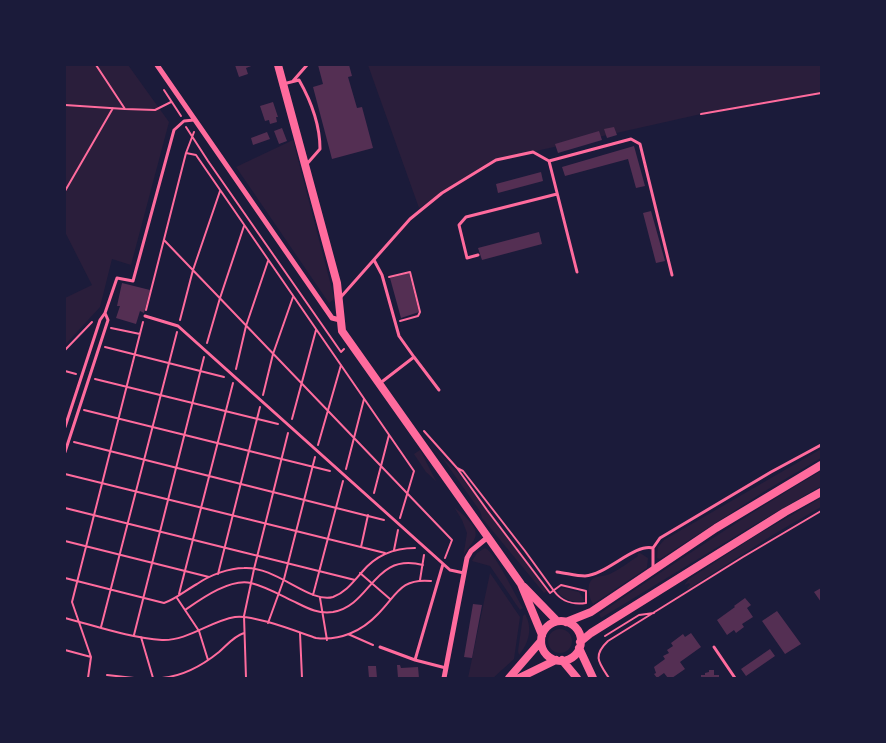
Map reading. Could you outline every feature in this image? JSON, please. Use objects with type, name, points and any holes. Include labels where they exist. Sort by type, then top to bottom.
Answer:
[{"type":"street","points":[[157,65],[332,318],[340,320]]},
{"type":"street","points":[[278,65],[339,298],[342,331],[521,584],[558,621]]},
{"type":"street","points":[[566,622],[591,612],[716,528],[821,465]]},
{"type":"street","points":[[519,678],[559,660],[569,659],[591,633],[718,553],[821,492]]},
{"type":"street","points":[[444,678],[469,555],[488,537]]},
{"type":"street","points":[[521,584],[545,653],[559,660],[577,678]]},
{"type":"street","points":[[509,678],[541,638],[545,629],[558,621],[566,622],[577,630],[580,645],[593,678]]},
{"type":"lane","points":[[293,82],[307,65]]},
{"type":"lane","points":[[283,84],[299,80],[308,96],[320,136],[320,149],[305,166]]},
{"type":"lane","points":[[65,427],[100,320],[105,314],[117,278],[133,281],[174,130],[184,121],[196,122]]},
{"type":"lane","points":[[339,298],[421,208],[496,160],[533,152],[549,161],[631,139],[640,144],[672,275]]},
{"type":"lane","points":[[549,161],[577,272]]},
{"type":"lane","points":[[478,255],[467,258],[459,224],[466,217],[557,194]]},
{"type":"lane","points":[[374,260],[383,279],[399,336],[439,390]]},
{"type":"lane","points":[[65,452],[106,327],[108,320],[105,314]]},
{"type":"lane","points":[[145,316],[178,326],[443,564],[450,570],[464,573]]},
{"type":"lane","points":[[378,384],[414,357]]},
{"type":"lane","points":[[654,570],[653,548],[660,538],[771,472],[821,445]]},
{"type":"lane","points":[[557,572],[586,576],[605,569],[640,549],[648,546],[653,548]]},
{"type":"lane","points":[[414,660],[443,564]]},
{"type":"lane","points":[[380,647],[414,660],[446,668]]},
{"type":"lane","points":[[714,648],[735,678]]},
{"type":"path","points":[[96,65],[125,109]]},
{"type":"path","points":[[162,86],[192,137],[341,352],[346,348]]},
{"type":"path","points":[[701,114],[821,93]]},
{"type":"path","points":[[65,104],[155,110],[178,97]]},
{"type":"path","points":[[65,191],[113,108]]},
{"type":"path","points":[[186,153],[196,122]]},
{"type":"path","points":[[101,627],[193,270],[220,191]]},
{"type":"path","points":[[134,635],[200,371],[220,298],[244,226]]},
{"type":"path","points":[[164,240],[452,540],[443,564]]},
{"type":"path","points":[[208,660],[198,631],[178,596],[246,326],[268,261]]},
{"type":"path","points":[[383,279],[410,272],[420,312],[418,316],[400,321]]},
{"type":"path","points":[[218,574],[273,354],[293,297]]},
{"type":"path","points":[[65,350],[96,318]]},
{"type":"path","points":[[106,327],[140,334]]},
{"type":"path","points":[[246,678],[244,616],[273,491],[316,330]]},
{"type":"path","points":[[100,346],[234,378]]},
{"type":"path","points":[[268,623],[289,563],[340,365]]},
{"type":"path","points":[[65,371],[82,375]]},
{"type":"path","points":[[90,377],[290,426]]},
{"type":"path","points":[[313,595],[364,399]]},
{"type":"path","points":[[79,409],[344,475]]},
{"type":"path","points":[[420,426],[458,468],[487,510],[550,593],[554,591],[561,585],[586,591],[586,604],[574,605],[559,597],[554,591],[525,551],[463,471],[458,468]]},
{"type":"path","points":[[372,500],[389,435]]},
{"type":"path","points":[[69,441],[399,524]]},
{"type":"path","points":[[394,550],[399,524],[414,471]]},
{"type":"path","points":[[65,474],[385,553]]},
{"type":"path","points":[[65,508],[355,580]]},
{"type":"path","points":[[609,678],[598,662],[599,652],[608,641],[742,557],[821,511]]},
{"type":"path","points":[[361,547],[368,515]]},
{"type":"path","points":[[65,541],[209,577]]},
{"type":"path","points":[[65,578],[164,603],[209,577],[244,568],[267,572],[320,598],[342,593],[376,558],[385,553],[394,550],[426,548],[420,580]]},
{"type":"path","points":[[185,610],[206,595],[244,582],[279,594],[309,609],[323,613],[335,612],[350,605],[361,596],[384,570],[397,564],[423,565]]},
{"type":"path","points":[[360,573],[390,599]]},
{"type":"path","points":[[65,618],[141,637],[163,640],[198,631],[227,619],[244,616],[327,640],[363,627],[379,614],[403,586],[420,580],[438,581]]},
{"type":"path","points":[[320,598],[327,640]]},
{"type":"path","points":[[72,602],[91,657],[88,678]]},
{"type":"path","points":[[605,636],[639,615],[655,612]]},
{"type":"path","points":[[300,633],[302,678]]},
{"type":"path","points":[[162,678],[189,671],[208,660],[236,637],[244,634]]},
{"type":"path","points":[[348,634],[380,647]]},
{"type":"path","points":[[141,637],[153,678]]},
{"type":"path","points":[[65,650],[91,657]]},
{"type":"path","points":[[108,675],[134,678]]},
{"type":"shaded area","points":[[65,65],[128,65],[169,122],[131,265],[112,259],[100,307],[65,345],[65,298],[92,285],[65,232]]},
{"type":"shaded area","points":[[368,65],[821,65],[821,93],[701,114],[496,160],[419,208]]},
{"type":"shaded area","points":[[293,140],[334,297],[329,303],[236,167]]},
{"type":"shaded area","points":[[417,432],[459,474],[547,591],[544,593],[482,518],[480,511],[443,459]]},
{"type":"shaded area","points":[[821,449],[821,458],[765,491],[660,559],[657,558],[658,547],[664,540]]},
{"type":"shaded area","points":[[420,450],[436,481],[426,472],[414,454]]},
{"type":"shaded area","points":[[821,471],[821,486],[601,618],[599,614],[654,577]]},
{"type":"shaded area","points":[[821,498],[821,507],[688,589],[689,583],[685,585],[689,579],[757,535]]},
{"type":"shaded area","points":[[454,507],[470,522],[476,535],[463,558],[467,533]]},
{"type":"shaded area","points":[[485,548],[505,575],[523,608],[520,610],[490,566],[472,561],[477,553]]},
{"type":"shaded area","points":[[640,553],[648,558],[647,568],[593,604],[589,590],[591,580],[614,572]]},
{"type":"shaded area","points":[[490,573],[520,617],[514,659],[493,678],[468,678]]},
{"type":"shaded area","points":[[562,588],[579,592],[585,601],[577,602],[563,597],[557,592]]},
{"type":"shaded area","points":[[525,614],[529,625],[529,635],[519,655],[523,616]]},
{"type":"shaded area","points":[[560,629],[569,632],[572,641],[569,650],[560,653],[551,650],[548,641],[551,632]]},
{"type":"building","points":[[235,65],[254,65],[246,68],[248,74],[239,77]]},
{"type":"building","points":[[318,65],[349,65],[352,76],[348,77],[357,108],[362,107],[373,148],[332,159],[313,87],[323,84]]},
{"type":"building","points":[[273,102],[278,117],[276,117],[277,122],[270,124],[269,120],[265,121],[260,106]]},
{"type":"building","points":[[614,127],[617,135],[607,138],[604,129]]},
{"type":"building","points":[[282,128],[287,141],[279,144],[274,131]]},
{"type":"building","points":[[599,131],[602,140],[558,153],[555,144]]},
{"type":"building","points":[[267,132],[270,139],[253,145],[251,138]]},
{"type":"building","points":[[634,146],[645,186],[636,188],[628,159],[565,176],[562,167]]},
{"type":"building","points":[[541,172],[543,181],[498,193],[496,184]]},
{"type":"building","points":[[651,211],[665,261],[656,263],[643,213]]},
{"type":"building","points":[[539,232],[542,244],[482,260],[478,248]]},
{"type":"building","points":[[409,273],[419,312],[401,318],[390,278]]},
{"type":"building","points":[[122,283],[150,290],[144,313],[140,311],[136,324],[116,318],[120,306],[117,306]]},
{"type":"building","points":[[821,588],[821,602],[814,592]]},
{"type":"building","points":[[745,598],[751,605],[747,608],[753,617],[742,624],[744,627],[736,633],[734,630],[727,635],[717,620]]},
{"type":"building","points":[[473,604],[482,605],[472,658],[464,657]]},
{"type":"building","points":[[777,611],[801,644],[785,654],[762,621]]},
{"type":"building","points":[[691,633],[701,647],[680,662],[685,669],[672,678],[668,678],[664,673],[657,678],[654,674],[656,673],[654,667],[665,659],[663,656],[669,653],[667,650],[673,646],[671,643],[683,634],[685,637]]},
{"type":"building","points":[[770,649],[775,656],[746,676],[741,669]]},
{"type":"building","points":[[397,665],[400,665],[401,668],[418,667],[419,678],[398,678]]},
{"type":"building","points":[[368,666],[376,666],[377,678],[369,678]]},
{"type":"building","points":[[709,670],[714,670],[714,675],[719,675],[719,678],[701,678],[701,675],[705,675]]}]
